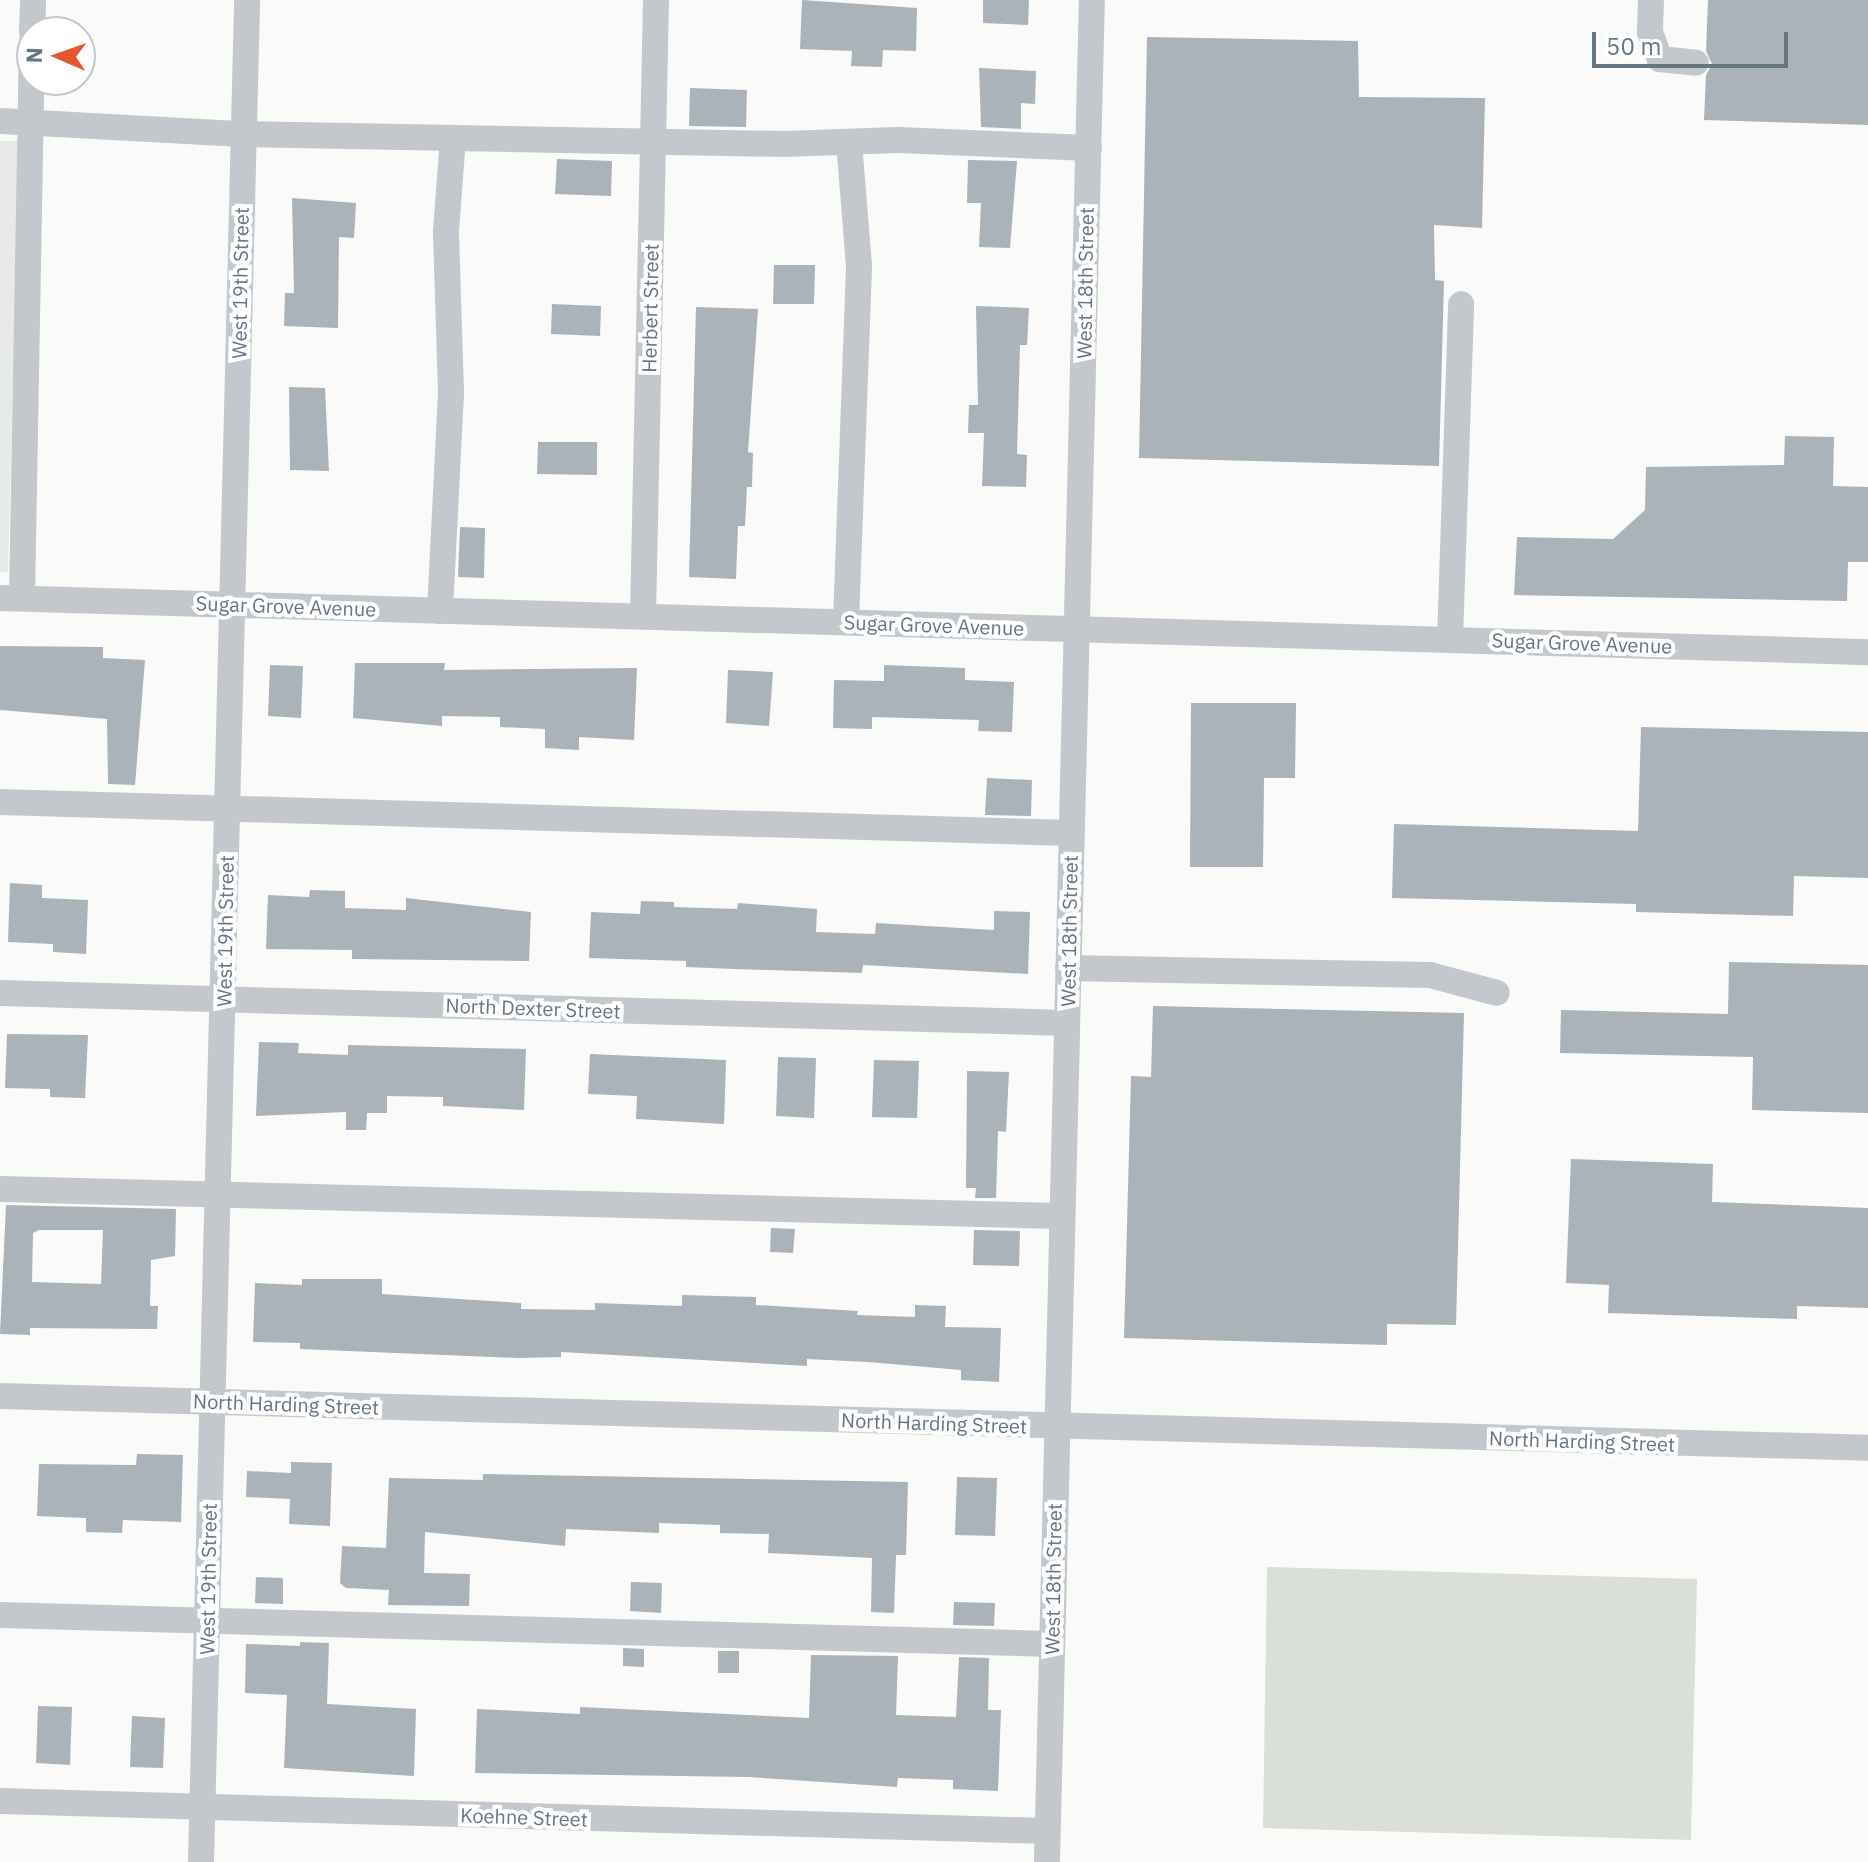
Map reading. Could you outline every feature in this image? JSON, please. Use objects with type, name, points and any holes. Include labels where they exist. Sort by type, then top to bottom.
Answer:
[{"type":"street","name":"West 19th Street","points":[[201,1862],[247,0]]},
{"type":"street","name":"Herbert Street","points":[[643,616],[656,0]]},
{"type":"street","name":"West 18th Street","points":[[1047,1862],[1092,0]]},
{"type":"street","points":[[1651,0],[1650,32],[1660,59],[1696,63]]},
{"type":"street","points":[[11,598],[31,96]]},
{"type":"street","points":[[0,121],[243,134],[1089,148]]},
{"type":"street","points":[[440,611],[451,392],[446,231],[453,138]]},
{"type":"street","points":[[846,622],[859,266],[849,142]]},
{"type":"street","points":[[1450,640],[1461,304]]},
{"type":"street","name":"Sugar Grove Avenue","points":[[11,598],[1868,652]]},
{"type":"street","points":[[0,802],[227,806],[1071,833]]},
{"type":"street","points":[[1068,968],[1430,975],[1497,993]]},
{"type":"street","name":"North Dexter Street","points":[[0,993],[1066,1023]]},
{"type":"street","points":[[0,1189],[1061,1216]]},
{"type":"street","name":"North Harding Street","points":[[0,1396],[1868,1448]]},
{"type":"street","points":[[0,1615],[1052,1644]]},
{"type":"street","name":"Koehne Street","points":[[0,1801],[1048,1831]]},
{"type":"shaded area","points":[[0,141],[19,141],[8,572],[0,572]]},
{"type":"shaded area","points":[[1267,1567],[1697,1579],[1691,1840],[1263,1828]]},
{"type":"building","points":[[802,0],[917,8],[916,51],[883,50],[882,67],[851,66],[852,51],[800,49]]},
{"type":"building","points":[[983,0],[1029,0],[1028,25],[983,23]]},
{"type":"building","points":[[1708,0],[1868,0],[1868,125],[1704,120],[1706,75],[1712,64],[1706,51]]},
{"type":"building","points":[[1147,37],[1358,41],[1359,97],[1485,98],[1482,228],[1434,225],[1435,280],[1444,281],[1439,466],[1139,458]]},
{"type":"building","points":[[979,68],[1036,71],[1035,104],[1021,103],[1021,129],[981,127]]},
{"type":"building","points":[[690,88],[747,90],[746,127],[689,126]]},
{"type":"building","points":[[557,159],[612,161],[611,196],[555,194]]},
{"type":"building","points":[[968,160],[1017,161],[1010,248],[979,247],[981,203],[967,203]]},
{"type":"building","points":[[292,198],[356,203],[354,238],[339,237],[338,328],[284,326],[285,293],[294,293]]},
{"type":"building","points":[[774,265],[815,265],[814,304],[773,304]]},
{"type":"building","points":[[552,304],[601,306],[600,336],[551,334]]},
{"type":"building","points":[[976,306],[1029,308],[1027,345],[1020,345],[1017,454],[1027,455],[1026,487],[982,486],[984,433],[968,433],[969,405],[978,405]]},
{"type":"building","points":[[696,307],[758,309],[748,452],[753,453],[752,487],[747,487],[745,526],[738,526],[736,579],[689,577]]},
{"type":"building","points":[[289,387],[325,388],[329,471],[290,470]]},
{"type":"building","points":[[1785,436],[1834,437],[1833,486],[1868,487],[1868,562],[1848,562],[1847,601],[1514,595],[1517,537],[1613,539],[1645,510],[1646,467],[1784,465]]},
{"type":"building","points":[[538,442],[597,442],[597,475],[537,474]]},
{"type":"building","points":[[460,527],[485,528],[484,578],[458,577]]},
{"type":"building","points":[[0,646],[103,647],[103,658],[145,660],[135,785],[108,784],[107,719],[0,710]]},
{"type":"building","points":[[355,663],[445,663],[444,670],[637,668],[634,740],[579,737],[579,750],[545,748],[545,729],[500,727],[500,717],[442,716],[442,726],[353,718]]},
{"type":"building","points":[[270,665],[303,666],[301,718],[268,716]]},
{"type":"building","points":[[884,665],[965,668],[965,680],[1014,682],[1012,732],[978,731],[979,720],[872,717],[872,729],[833,728],[834,680],[884,681]]},
{"type":"building","points":[[728,670],[773,672],[769,726],[726,723]]},
{"type":"building","points":[[1191,703],[1296,703],[1295,778],[1264,778],[1263,867],[1190,867]]},
{"type":"building","points":[[1641,727],[1868,732],[1868,878],[1794,876],[1793,916],[1636,912],[1636,904],[1392,898],[1394,824],[1638,831]]},
{"type":"building","points":[[987,778],[1032,780],[1031,816],[985,815]]},
{"type":"building","points":[[10,883],[42,885],[42,898],[88,900],[86,954],[53,952],[53,944],[8,942]]},
{"type":"building","points":[[310,890],[345,891],[345,908],[406,910],[406,898],[531,912],[529,961],[352,959],[352,950],[266,949],[268,895],[309,897]]},
{"type":"building","points":[[641,901],[674,902],[674,907],[737,909],[738,903],[817,909],[816,932],[875,934],[876,923],[994,930],[994,911],[1030,912],[1028,974],[863,965],[862,973],[735,969],[686,967],[686,961],[589,958],[591,912],[640,914]]},
{"type":"building","points":[[1729,962],[1868,965],[1868,1113],[1752,1110],[1753,1057],[1560,1053],[1561,1010],[1728,1014]]},
{"type":"building","points":[[1153,1006],[1464,1013],[1456,1325],[1387,1324],[1387,1345],[1124,1338],[1131,1076],[1151,1077]]},
{"type":"building","points":[[7,1034],[88,1035],[85,1098],[50,1097],[50,1089],[5,1088]]},
{"type":"building","points":[[259,1042],[299,1043],[298,1053],[348,1055],[348,1045],[526,1049],[524,1110],[443,1106],[443,1097],[387,1096],[387,1113],[367,1113],[366,1130],[346,1130],[346,1112],[256,1116]]},
{"type":"building","points":[[590,1054],[726,1060],[724,1124],[636,1119],[637,1096],[588,1094]]},
{"type":"building","points":[[778,1057],[816,1058],[814,1118],[776,1116]]},
{"type":"building","points":[[874,1060],[919,1061],[917,1118],[872,1117]]},
{"type":"building","points":[[967,1071],[1009,1072],[1006,1132],[998,1131],[996,1198],[975,1198],[976,1188],[966,1188]]},
{"type":"building","points":[[1571,1159],[1713,1164],[1712,1202],[1868,1208],[1868,1308],[1797,1306],[1797,1319],[1608,1313],[1609,1285],[1566,1283]]},
{"type":"building","points":[[6,1205],[176,1209],[175,1256],[151,1260],[150,1306],[158,1306],[157,1329],[30,1328],[30,1335],[0,1334]],"holes":[[[39,1230],[103,1230],[101,1284],[32,1282],[33,1233]]]},
{"type":"building","points":[[771,1228],[795,1229],[793,1253],[770,1252]]},
{"type":"building","points":[[974,1230],[1020,1231],[1019,1266],[973,1265]]},
{"type":"building","points":[[302,1279],[382,1279],[382,1294],[521,1303],[521,1309],[595,1310],[595,1303],[682,1306],[682,1295],[756,1297],[756,1305],[858,1311],[857,1315],[915,1317],[915,1305],[946,1306],[945,1327],[1001,1328],[999,1382],[961,1380],[961,1370],[868,1362],[807,1359],[807,1366],[561,1352],[561,1357],[519,1358],[300,1349],[300,1343],[253,1342],[255,1283],[302,1285]]},
{"type":"building","points":[[137,1454],[183,1455],[181,1522],[123,1520],[122,1533],[86,1532],[86,1518],[37,1516],[39,1464],[136,1465]]},
{"type":"building","points":[[291,1462],[332,1463],[330,1526],[289,1524],[290,1499],[246,1497],[247,1471],[291,1473]]},
{"type":"building","points":[[483,1474],[908,1482],[906,1555],[896,1555],[894,1613],[871,1612],[872,1558],[768,1553],[769,1534],[720,1533],[720,1525],[659,1523],[659,1533],[566,1529],[565,1546],[425,1532],[424,1573],[470,1574],[469,1606],[388,1605],[389,1590],[346,1588],[340,1583],[342,1546],[386,1548],[389,1478],[483,1480]]},
{"type":"building","points":[[957,1477],[997,1478],[995,1536],[955,1535]]},
{"type":"building","points":[[256,1577],[283,1578],[283,1604],[255,1603]]},
{"type":"building","points":[[631,1582],[662,1583],[661,1613],[630,1611]]},
{"type":"building","points":[[954,1602],[995,1603],[994,1626],[953,1625]]},
{"type":"building","points":[[300,1642],[329,1643],[327,1704],[416,1709],[414,1776],[284,1768],[287,1695],[245,1693],[246,1644],[300,1646]]},
{"type":"building","points":[[623,1648],[644,1649],[644,1667],[623,1666]]},
{"type":"building","points":[[718,1651],[739,1651],[739,1673],[718,1673]]},
{"type":"building","points":[[811,1655],[898,1656],[896,1715],[956,1717],[959,1657],[989,1658],[988,1710],[1001,1710],[998,1791],[953,1789],[953,1780],[898,1778],[897,1787],[748,1777],[475,1773],[477,1709],[580,1714],[580,1707],[809,1718]]},
{"type":"building","points":[[38,1706],[72,1707],[70,1765],[36,1763]]},
{"type":"building","points":[[132,1716],[165,1718],[163,1768],[130,1767]]}]
